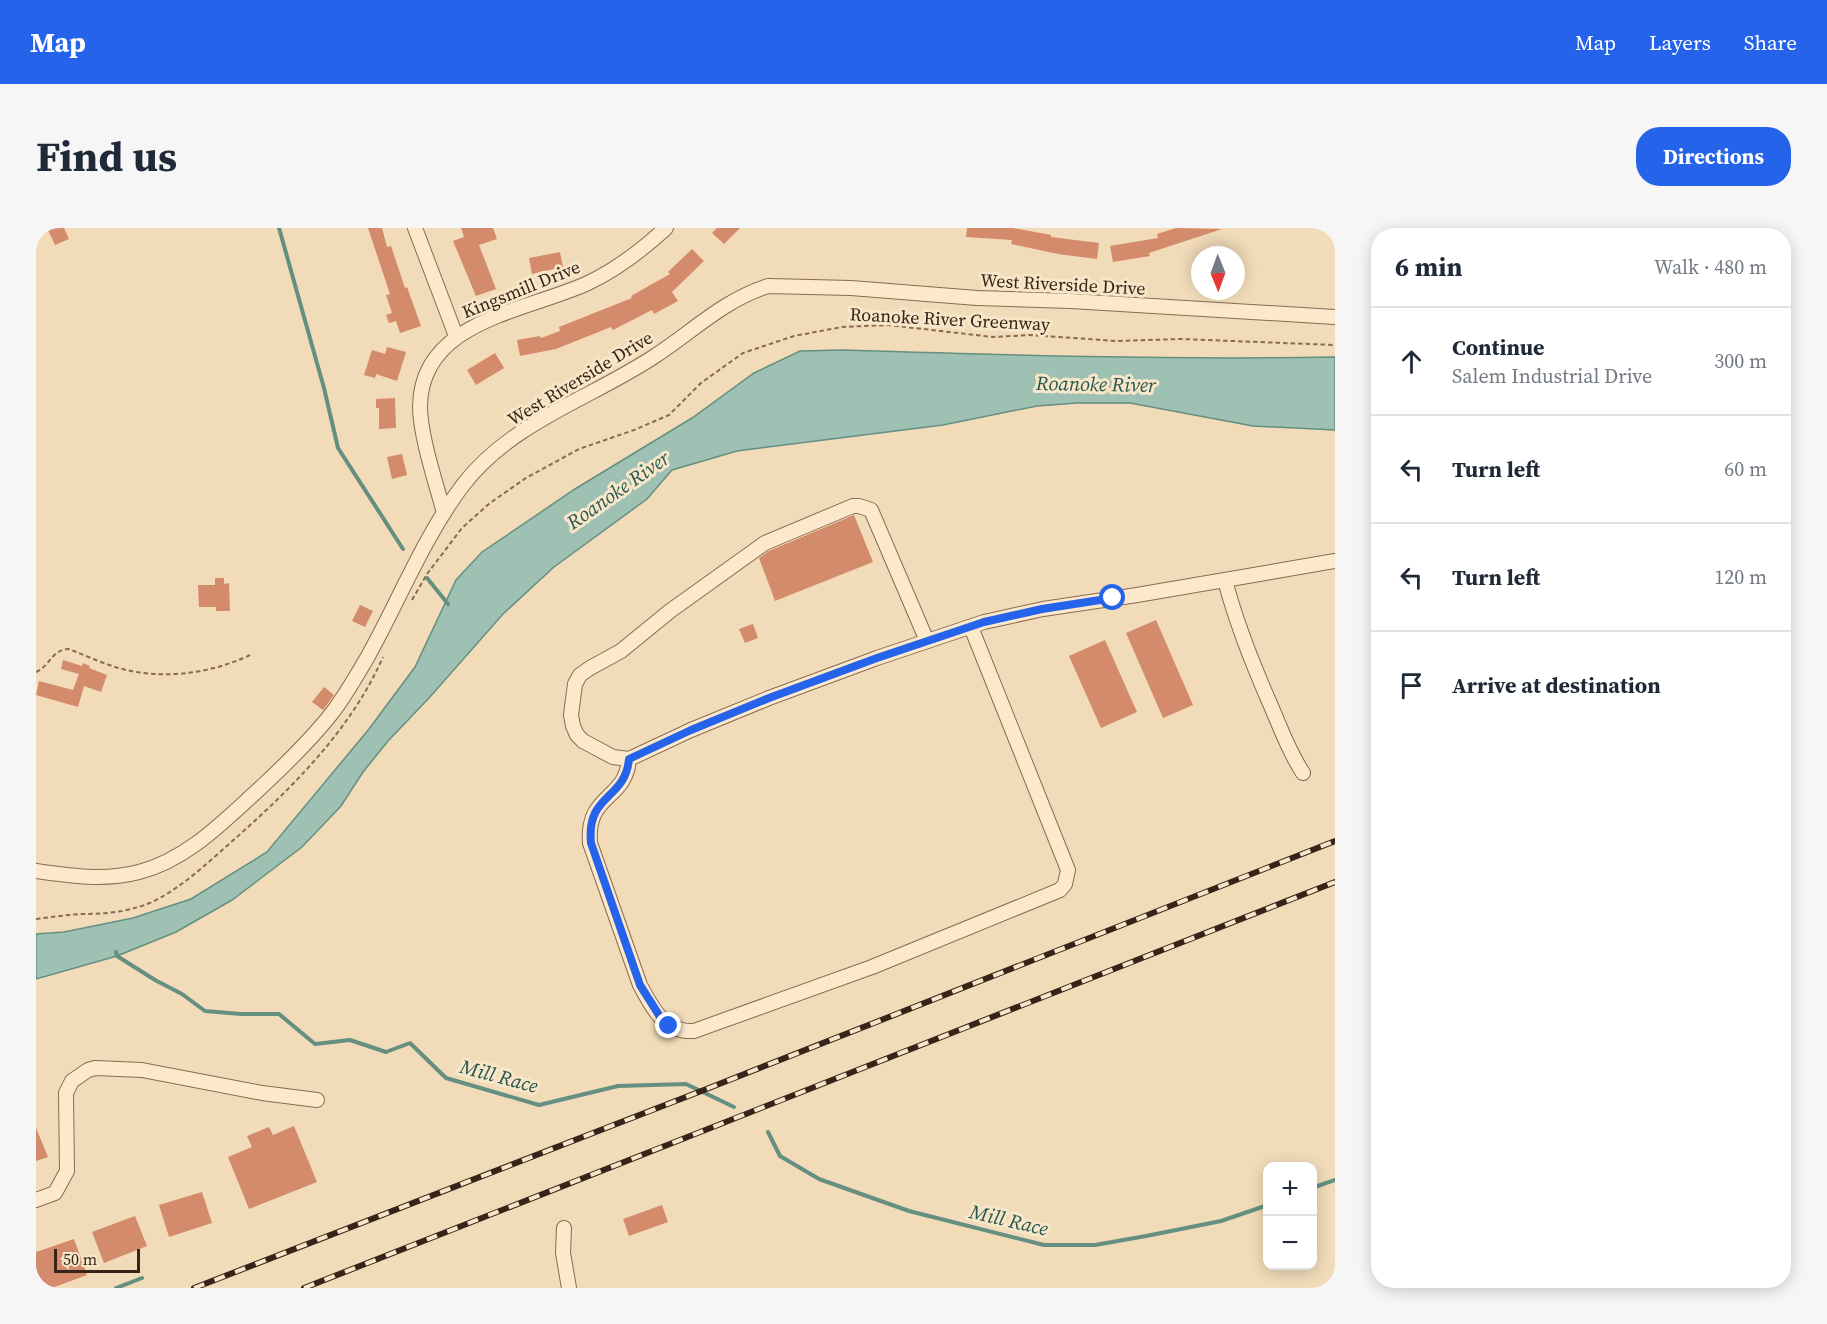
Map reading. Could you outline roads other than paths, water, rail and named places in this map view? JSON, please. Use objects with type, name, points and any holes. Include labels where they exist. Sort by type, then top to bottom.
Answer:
[{"type":"street","points":[[416,228],[456,336]]},
{"type":"street","name":"Kingsmill Drive","points":[[444,513],[421,421],[420,405],[424,382],[433,361],[442,349],[456,336],[475,325],[556,296],[615,269],[666,228]]},
{"type":"street","name":"West Riverside Drive","points":[[36,871],[104,877],[142,872],[178,856],[199,842],[230,816],[309,740],[332,713],[368,656],[444,513],[471,476],[510,440],[539,421],[656,356],[716,311],[737,299],[768,286],[851,288],[977,298],[1071,301],[1335,317]]},
{"type":"street","points":[[927,641],[871,510],[853,506],[765,543],[670,611],[621,651],[580,675],[575,684],[571,715],[573,726],[583,741],[613,757],[629,759],[691,730],[769,698],[971,627],[1042,609],[1335,561]]},
{"type":"street","points":[[1226,579],[1232,608],[1259,678],[1284,737],[1303,773]]},
{"type":"street","points":[[629,759],[622,782],[595,810],[590,831],[591,843],[640,985],[657,1013],[669,1026],[685,1032],[694,1031],[872,967],[1060,890],[1068,877],[1068,870],[1050,819],[971,627]]},
{"type":"street","points":[[36,1200],[55,1193],[67,1171],[66,1094],[72,1081],[88,1070],[95,1068],[142,1070],[262,1093],[317,1100]]},
{"type":"street","points":[[564,1228],[563,1253],[569,1288]]},
{"type":"water","name":"Roanoke River","points":[[800,351],[1150,357],[1335,357],[1335,430],[1253,426],[1130,403],[1077,403],[1037,406],[943,425],[737,451],[672,470],[647,499],[554,567],[503,614],[388,741],[363,772],[341,806],[302,847],[232,900],[176,932],[117,956],[36,979],[36,934],[64,932],[133,918],[191,899],[267,852],[369,729],[415,667],[456,580],[482,552],[575,489],[692,418],[754,373]]},
{"type":"waterway","points":[[279,228],[324,388],[338,448],[403,549]]},
{"type":"waterway","points":[[427,578],[448,604]]},
{"type":"waterway","name":"Mill Race","points":[[116,952],[117,956],[182,994],[205,1011],[279,1014],[315,1044],[350,1040],[386,1052],[410,1043],[446,1078],[539,1105],[618,1086],[686,1084],[734,1107]]},
{"type":"waterway","name":"Mill Race","points":[[768,1132],[780,1156],[819,1179],[909,1211],[1044,1245],[1095,1245],[1221,1221],[1263,1207]]},
{"type":"waterway","name":"Mill Race","points":[[1317,1186],[1335,1180]]},
{"type":"waterway","name":"Mill Race","points":[[116,1288],[142,1278]]},
{"type":"railway","points":[[194,1288],[1335,841]]},
{"type":"railway","points":[[304,1288],[1335,882]]}]
